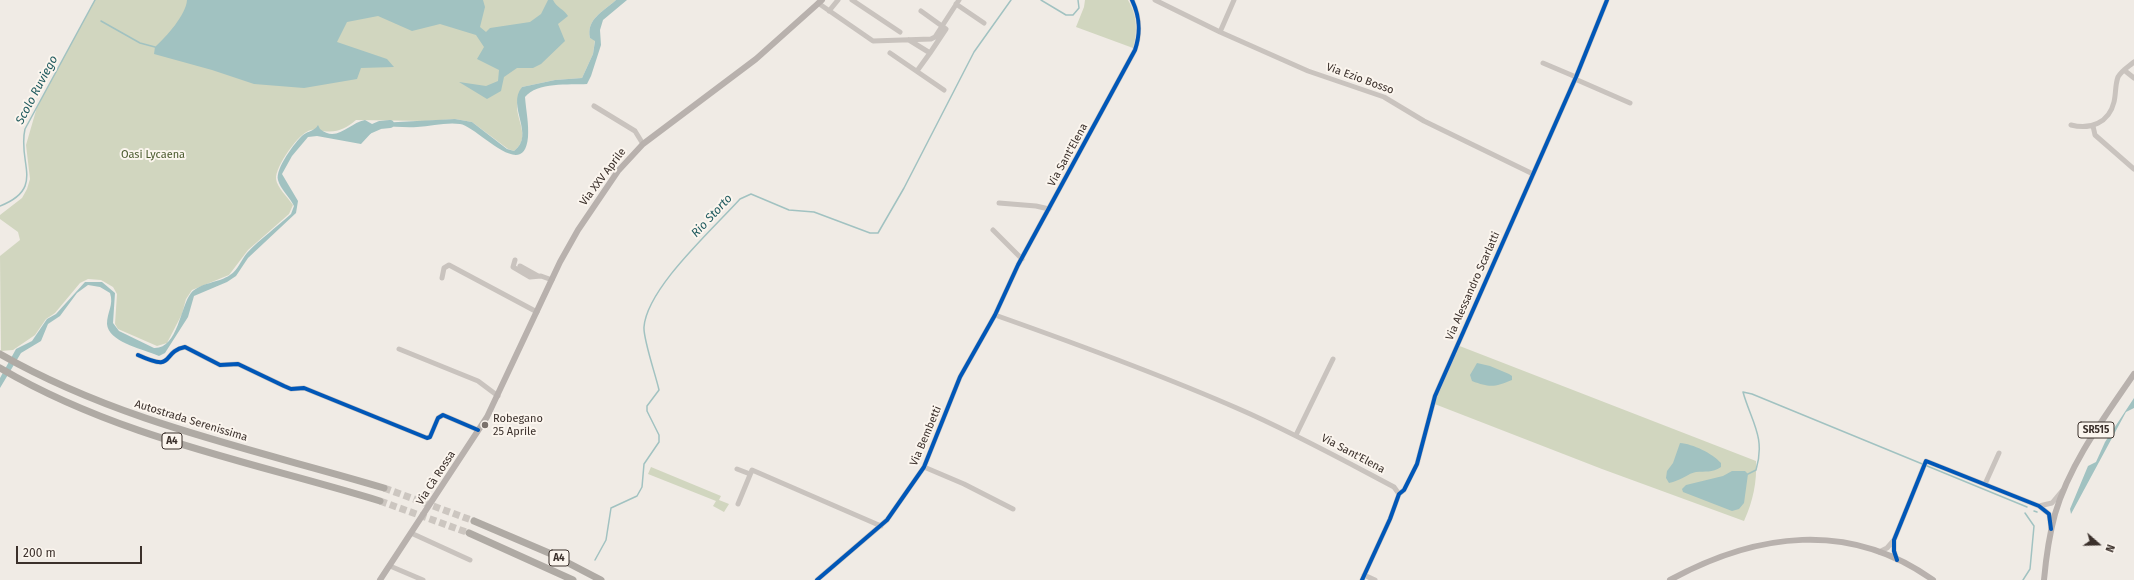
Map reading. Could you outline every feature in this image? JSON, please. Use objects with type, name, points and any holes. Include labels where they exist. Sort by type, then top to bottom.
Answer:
[{"type":"highway","name":"Autostrada Serenissima","points":[[0,354],[21,366],[86,397],[151,421],[384,488]]},
{"type":"highway","name":"A4","points":[[0,368],[82,409],[147,434],[380,501]]},
{"type":"highway","name":"A4","points":[[474,521],[549,553],[601,580]]},
{"type":"highway","name":"A4","points":[[469,533],[574,580]]},
{"type":"main road","name":"Via XXV Aprile","points":[[504,384],[552,280],[578,230],[618,171],[643,144],[761,55],[820,1]]},
{"type":"main road","name":"SR515","points":[[2044,580],[2051,529],[2064,490],[2091,438],[2134,374]]},
{"type":"main road","name":"Via Cà Rossa","points":[[380,580],[478,430],[504,384]]},
{"type":"main road","points":[[1670,580],[1722,555],[1769,542],[1816,540],[1848,544],[1879,552],[1933,580]]},
{"type":"street","points":[[829,12],[838,0]]},
{"type":"street","points":[[852,0],[900,32]]},
{"type":"street","name":"Via Sant'Elena","points":[[1132,0],[1139,19],[1139,38],[1135,50],[1022,259],[995,315],[1104,353],[1239,409],[1296,435],[1394,487],[1399,494]]},
{"type":"street","name":"Via Ezio Bosso","points":[[1155,0],[1220,32],[1308,71],[1384,97],[1424,121],[1533,174]]},
{"type":"street","points":[[1220,32],[1234,0]]},
{"type":"street","name":"Via Alessandro Scarlatti","points":[[1375,580],[1363,577],[1390,519],[1399,494],[1404,490],[1417,464],[1435,396],[1575,78],[1607,0]]},
{"type":"street","points":[[820,1],[829,12],[873,41],[931,39],[943,25],[958,2],[984,23]]},
{"type":"street","points":[[917,71],[946,29],[943,25],[921,11]]},
{"type":"street","points":[[910,40],[930,53]]},
{"type":"street","points":[[890,53],[944,90]]},
{"type":"street","points":[[2071,125],[2084,128],[2092,126],[2109,114],[2114,101],[2117,79],[2124,70],[2134,62]]},
{"type":"street","points":[[1543,63],[1630,103]]},
{"type":"street","points":[[2124,70],[2134,78]]},
{"type":"street","points":[[594,106],[635,131],[643,144]]},
{"type":"street","points":[[2092,126],[2095,135],[2134,169]]},
{"type":"street","points":[[999,203],[1036,206],[1049,209]]},
{"type":"street","points":[[992,230],[1022,259]]},
{"type":"street","points":[[515,260],[513,267],[530,277],[538,276]]},
{"type":"street","points":[[442,278],[444,268],[449,265],[537,312]]},
{"type":"street","points":[[520,266],[538,276],[552,280]]},
{"type":"street","name":"Via Bembetti","points":[[817,580],[881,526],[894,512],[924,467],[960,377],[995,315]]},
{"type":"street","points":[[138,355],[155,363],[161,362],[166,361],[176,350],[185,347],[220,365],[238,364],[291,389],[304,388],[427,438],[430,437],[438,418],[443,416],[478,430]]},
{"type":"street","points":[[399,349],[478,381],[498,396]]},
{"type":"street","points":[[1296,435],[1333,359]]},
{"type":"street","points":[[1986,484],[1999,453]]},
{"type":"street","points":[[1879,552],[1887,548],[1894,540],[1923,464],[1927,461],[2039,506],[2048,514],[2051,529]]},
{"type":"street","points":[[924,467],[964,484],[1013,510]]},
{"type":"street","points":[[737,469],[750,474]]},
{"type":"street","points":[[738,504],[752,470],[881,526]]},
{"type":"street","points":[[2039,506],[2052,504],[2064,490]]},
{"type":"street","points":[[411,533],[470,560]]},
{"type":"street","points":[[1894,540],[1894,551],[1897,560]]},
{"type":"street","points":[[390,566],[423,580]]},
{"type":"green space","name":"Oasi Lycaena","points":[[95,0],[616,0],[593,21],[589,31],[590,38],[595,40],[593,54],[582,78],[555,80],[522,87],[517,106],[522,130],[522,141],[514,151],[508,149],[472,122],[455,119],[426,121],[356,120],[337,131],[311,130],[306,132],[294,143],[283,159],[277,174],[276,179],[278,185],[293,205],[289,214],[248,250],[229,275],[192,290],[186,299],[182,314],[167,343],[157,346],[118,329],[115,324],[117,294],[113,287],[101,280],[88,279],[80,283],[55,313],[46,319],[35,335],[13,350],[1,351],[0,256],[20,240],[18,232],[0,219],[0,215],[22,198],[27,189],[30,179],[26,145],[37,107]]},
{"type":"green space","points":[[1085,0],[1128,0],[1136,23],[1136,36],[1133,48],[1076,27],[1084,7]]},
{"type":"green space","points":[[1457,345],[1756,461],[1754,491],[1744,521],[1602,469],[1432,403]]},
{"type":"green space","points":[[651,467],[721,496],[719,500],[729,504],[724,512],[713,506],[716,501],[648,474]]},
{"type":"water","points":[[187,0],[483,0],[485,7],[480,27],[486,32],[490,28],[530,22],[541,14],[548,0],[553,0],[556,5],[568,16],[558,24],[565,41],[541,64],[533,68],[517,68],[504,77],[501,91],[487,99],[459,82],[486,86],[498,81],[499,70],[477,59],[484,47],[476,35],[440,24],[412,31],[378,16],[347,22],[337,42],[387,59],[394,67],[361,68],[357,79],[304,88],[254,84],[212,70],[154,54],[155,47],[170,32],[179,19],[186,6]]},
{"type":"water","points":[[616,0],[627,0],[603,20],[600,30],[601,45],[587,84],[554,85],[537,89],[530,92],[525,97],[528,137],[525,150],[518,155],[509,154],[468,127],[460,124],[408,127],[381,126],[379,123],[455,119],[472,122],[507,149],[514,151],[520,144],[522,137],[517,103],[518,95],[522,87],[555,80],[582,78],[593,54],[595,41],[590,38],[589,31],[593,21]]},
{"type":"water","points":[[365,120],[372,124],[374,130],[361,144],[317,136],[308,137],[292,156],[282,174],[298,201],[296,213],[248,258],[236,276],[227,282],[194,296],[188,317],[165,353],[159,356],[126,344],[113,335],[107,324],[111,305],[110,293],[100,287],[88,285],[77,293],[60,316],[48,324],[41,341],[21,353],[0,388],[0,378],[16,349],[32,341],[47,319],[56,314],[85,282],[102,282],[115,293],[113,323],[119,331],[154,348],[162,346],[168,342],[173,335],[187,299],[191,293],[195,289],[226,278],[233,273],[252,248],[291,214],[294,206],[281,187],[278,180],[278,175],[286,156],[300,138],[315,129],[318,125],[320,129],[326,133],[332,134],[343,131]]},
{"type":"water","points":[[1477,363],[1490,366],[1509,374],[1512,376],[1512,380],[1492,386],[1483,385],[1472,381],[1470,375]]},
{"type":"water","points":[[2134,398],[2134,408],[2126,412],[2071,514],[2070,509],[2088,466],[2096,462],[2105,442]]},
{"type":"water","points":[[1680,443],[1691,445],[1708,453],[1721,463],[1721,467],[1712,471],[1696,472],[1669,483],[1666,478],[1667,471],[1673,463]]},
{"type":"water","points":[[1732,471],[1745,471],[1748,474],[1744,503],[1739,509],[1732,511],[1683,492],[1682,489],[1686,485],[1723,476]]},
{"type":"waterway","name":"Scolo Ruviego","points":[[0,206],[14,199],[22,191],[26,183],[27,174],[24,153],[25,129],[95,0]]},
{"type":"waterway","name":"Rio Storto","points":[[595,560],[606,540],[611,508],[637,496],[642,487],[644,464],[659,442],[659,435],[647,411],[647,406],[659,390],[644,333],[644,327],[648,312],[656,295],[669,277],[699,242],[740,199],[751,194],[789,210],[814,212],[870,233],[878,233],[904,188],[974,52],[1011,0]]},
{"type":"waterway","name":"Rio Storto","points":[[1041,0],[1066,15],[1073,15],[1079,8],[1078,0]]},
{"type":"waterway","points":[[101,21],[140,43],[155,47]]},
{"type":"waterway","points":[[364,132],[380,125],[390,124]]},
{"type":"waterway","points":[[1748,474],[1756,470],[1759,458],[1759,448],[1756,430],[1743,392],[1752,394],[2027,507]]},
{"type":"waterway","points":[[2023,580],[2030,569],[2034,526],[2025,513]]},
{"type":"tunnel","points":[[384,488],[474,521]]},
{"type":"tunnel","points":[[380,501],[469,533]]},
{"type":"cycle path","points":[[817,580],[887,520],[924,467],[960,377],[995,315],[1018,265],[1135,50],[1139,25],[1137,12],[1132,0]]},
{"type":"cycle path","points":[[1362,580],[1390,519],[1399,494],[1404,490],[1417,464],[1435,396],[1576,77],[1607,0]]},
{"type":"cycle path","points":[[138,355],[150,360],[163,362],[177,350],[185,347],[220,365],[238,364],[291,389],[304,388],[427,438],[430,437],[438,418],[443,415],[478,430]]},
{"type":"cycle path","points":[[1897,560],[1894,551],[1894,540],[1926,461],[2039,506],[2049,514],[2051,529]]},
{"type":"place","name":"Robegano 25 Aprile","points":[[485,425]]}]
